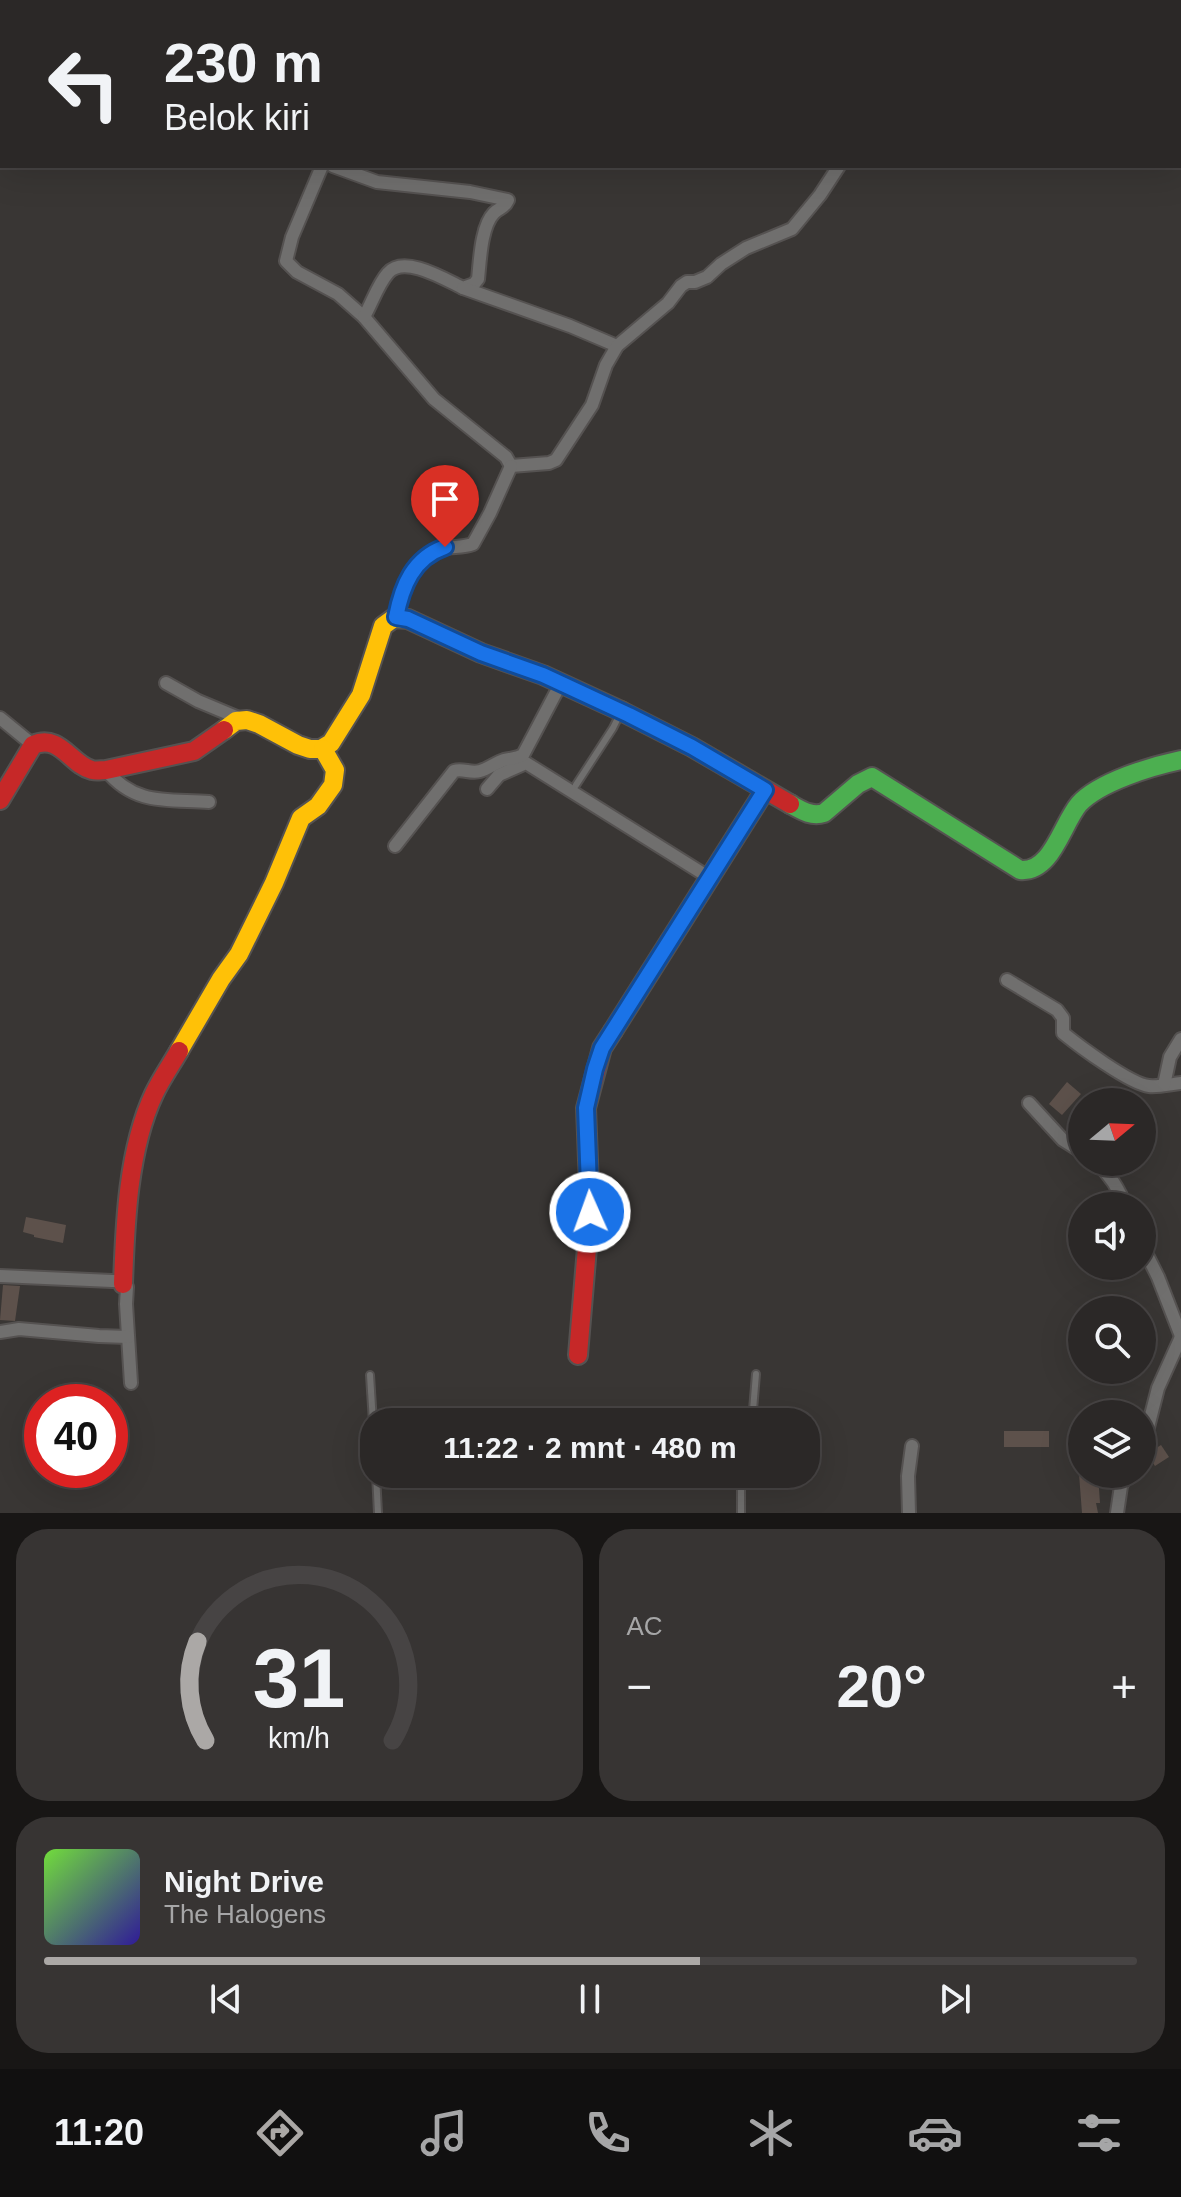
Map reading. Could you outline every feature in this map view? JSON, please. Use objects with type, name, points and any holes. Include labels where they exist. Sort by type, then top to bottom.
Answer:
[{"type":"street","points":[[321,168],[292,237],[286,261],[297,272],[338,294],[364,317],[434,399],[506,457],[511,466]]},
{"type":"street","points":[[338,168],[377,182],[470,192],[508,200],[505,207],[494,212],[485,230],[478,279],[463,288]]},
{"type":"street","points":[[511,466],[556,460],[592,405],[606,365],[617,346],[668,303],[681,286],[707,277],[746,248],[792,229],[838,168]]},
{"type":"street","points":[[364,317],[387,274],[401,265],[431,272],[463,288],[617,346]]},
{"type":"street","points":[[396,617],[399,600],[412,572],[429,553],[445,547],[473,544],[511,466]]},
{"type":"street","points":[[166,683],[198,701],[312,750],[323,749],[334,740],[357,705],[383,626],[396,617],[408,619],[481,653],[561,683],[617,719],[692,747],[804,812],[816,815],[829,810],[859,783],[872,777],[979,846],[1025,871],[1039,866],[1084,798],[1095,791],[1181,760]]},
{"type":"street","points":[[395,846],[454,771],[482,771],[523,755],[561,683]]},
{"type":"street","points":[[0,718],[33,745]]},
{"type":"street","points":[[0,800],[33,745],[40,742],[55,744],[87,767],[106,770],[194,751],[241,719]]},
{"type":"street","points":[[123,1284],[125,1225],[139,1136],[154,1094],[221,979],[239,954],[301,818],[312,812],[335,783],[335,769],[323,749]]},
{"type":"street","points":[[487,789],[499,775],[526,763],[710,878]]},
{"type":"street","points":[[106,770],[117,784],[150,799],[209,802]]},
{"type":"street","points":[[578,1355],[590,1212],[586,1108],[595,1069],[602,1048],[765,790]]},
{"type":"street","points":[[1007,980],[1057,1010],[1063,1018],[1063,1033],[1115,1069],[1150,1086],[1181,1083]]},
{"type":"street","points":[[1164,1085],[1170,1057],[1181,1039]]},
{"type":"street","points":[[1029,1103],[1068,1143]]},
{"type":"street","points":[[1155,1400],[1181,1337],[1156,1273]]},
{"type":"street","points":[[0,1276],[112,1281],[127,1287],[131,1383]]},
{"type":"street","points":[[0,1332],[19,1329],[128,1337]]},
{"type":"street","points":[[909,1513],[908,1476],[912,1446]]},
{"type":"street","points":[[1117,1513],[1121,1488]]},
{"type":"lane","points":[[576,785],[617,719]]},
{"type":"lane","points":[[753,1408],[756,1374]]},
{"type":"lane","points":[[370,1375],[372,1408]]},
{"type":"lane","points":[[377,1488],[378,1513]]},
{"type":"lane","points":[[741,1488],[741,1513]]},
{"type":"building","points":[[1067,1082],[1074,1088],[1068,1088],[1068,1108],[1062,1115],[1049,1104]]},
{"type":"building","points":[[26,1217],[66,1225],[63,1243],[23,1232]]},
{"type":"building","points":[[3,1285],[20,1286],[15,1321],[0,1320]]},
{"type":"building","points":[[1004,1431],[1049,1431],[1049,1447],[1004,1447]]},
{"type":"building","points":[[1161,1445],[1169,1457],[1156,1465],[1156,1448]]},
{"type":"building","points":[[1080,1488],[1099,1488],[1098,1513],[1082,1513]]},
{"type":"traffic: fast","points":[[790,804],[802,811],[824,813],[858,784],[872,777],[1020,870],[1031,869],[1048,856],[1073,813],[1088,796],[1127,776],[1181,760]]},
{"type":"traffic: fast","points":[[613,1031],[765,790]]},
{"type":"traffic: slow","points":[[224,730],[236,721],[247,720],[310,749],[321,749],[331,743],[361,695],[383,626],[394,618],[408,619],[621,711]]},
{"type":"traffic: slow","points":[[179,1051],[239,954],[301,818],[318,806],[333,785],[335,770],[323,749]]},
{"type":"traffic: jam","points":[[621,711],[692,747],[790,804]]},
{"type":"traffic: jam","points":[[0,800],[33,745],[42,742],[58,746],[85,767],[106,770],[194,751],[224,730]]},
{"type":"traffic: jam","points":[[578,1355],[590,1212],[586,1108],[602,1048],[613,1031]]},
{"type":"traffic: jam","points":[[123,1284],[127,1212],[138,1138],[154,1094],[179,1051]]},
{"type":"route","points":[[445,547],[429,553],[412,572],[399,600],[396,617],[408,619],[481,653],[543,675],[629,715],[723,764],[765,790],[602,1048],[586,1108],[590,1212]]}]
